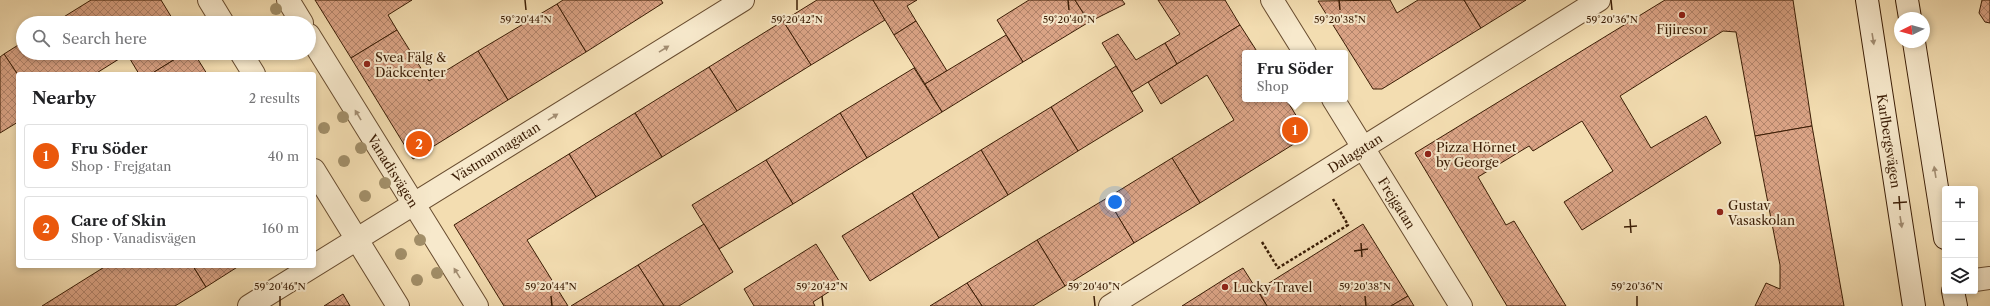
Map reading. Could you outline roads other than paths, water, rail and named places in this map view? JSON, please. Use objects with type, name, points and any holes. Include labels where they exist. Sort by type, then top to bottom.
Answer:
[{"type":"street","points":[[209,0],[219,16]]},
{"type":"street","points":[[288,0],[298,16]]},
{"type":"street","name":"Västmannagatan","points":[[316,265],[413,203],[743,0]]},
{"type":"street","points":[[1272,0],[1303,50]]},
{"type":"street","name":"Dalagatan","points":[[1110,306],[1599,0]]},
{"type":"street","name":"Karlbergsvägen","points":[[1867,0],[1914,306]]},
{"type":"street","points":[[1907,0],[1909,12]]},
{"type":"street","name":"Vanadisvägen","points":[[316,46],[477,306]]},
{"type":"street","points":[[1915,48],[1942,222]]},
{"type":"street","points":[[245,60],[253,72]]},
{"type":"street","name":"Frejgatan","points":[[1335,102],[1461,306]]},
{"type":"street","points":[[316,173],[398,306]]},
{"type":"street","name":"Västmannagatan","points":[[249,306],[311,268]]},
{"type":"street","points":[[1978,280],[1990,278]]},
{"type":"street","points":[[1954,294],[1956,306]]},
{"type":"place","name":"Fijiresor","points":[[1682,15]]},
{"type":"place","name":"Svea Fälg & Däckcenter","points":[[367,64]]},
{"type":"place","name":"Fru Söder","points":[[1295,130]]},
{"type":"place","name":"Care of Skin","points":[[419,144]]},
{"type":"place","name":"Pizza Hörnet by George","points":[[1428,154]]},
{"type":"place","name":"Gustav Vasaskolan","points":[[1720,212]]},
{"type":"place","name":"Lucky Travel","points":[[1225,287]]}]
